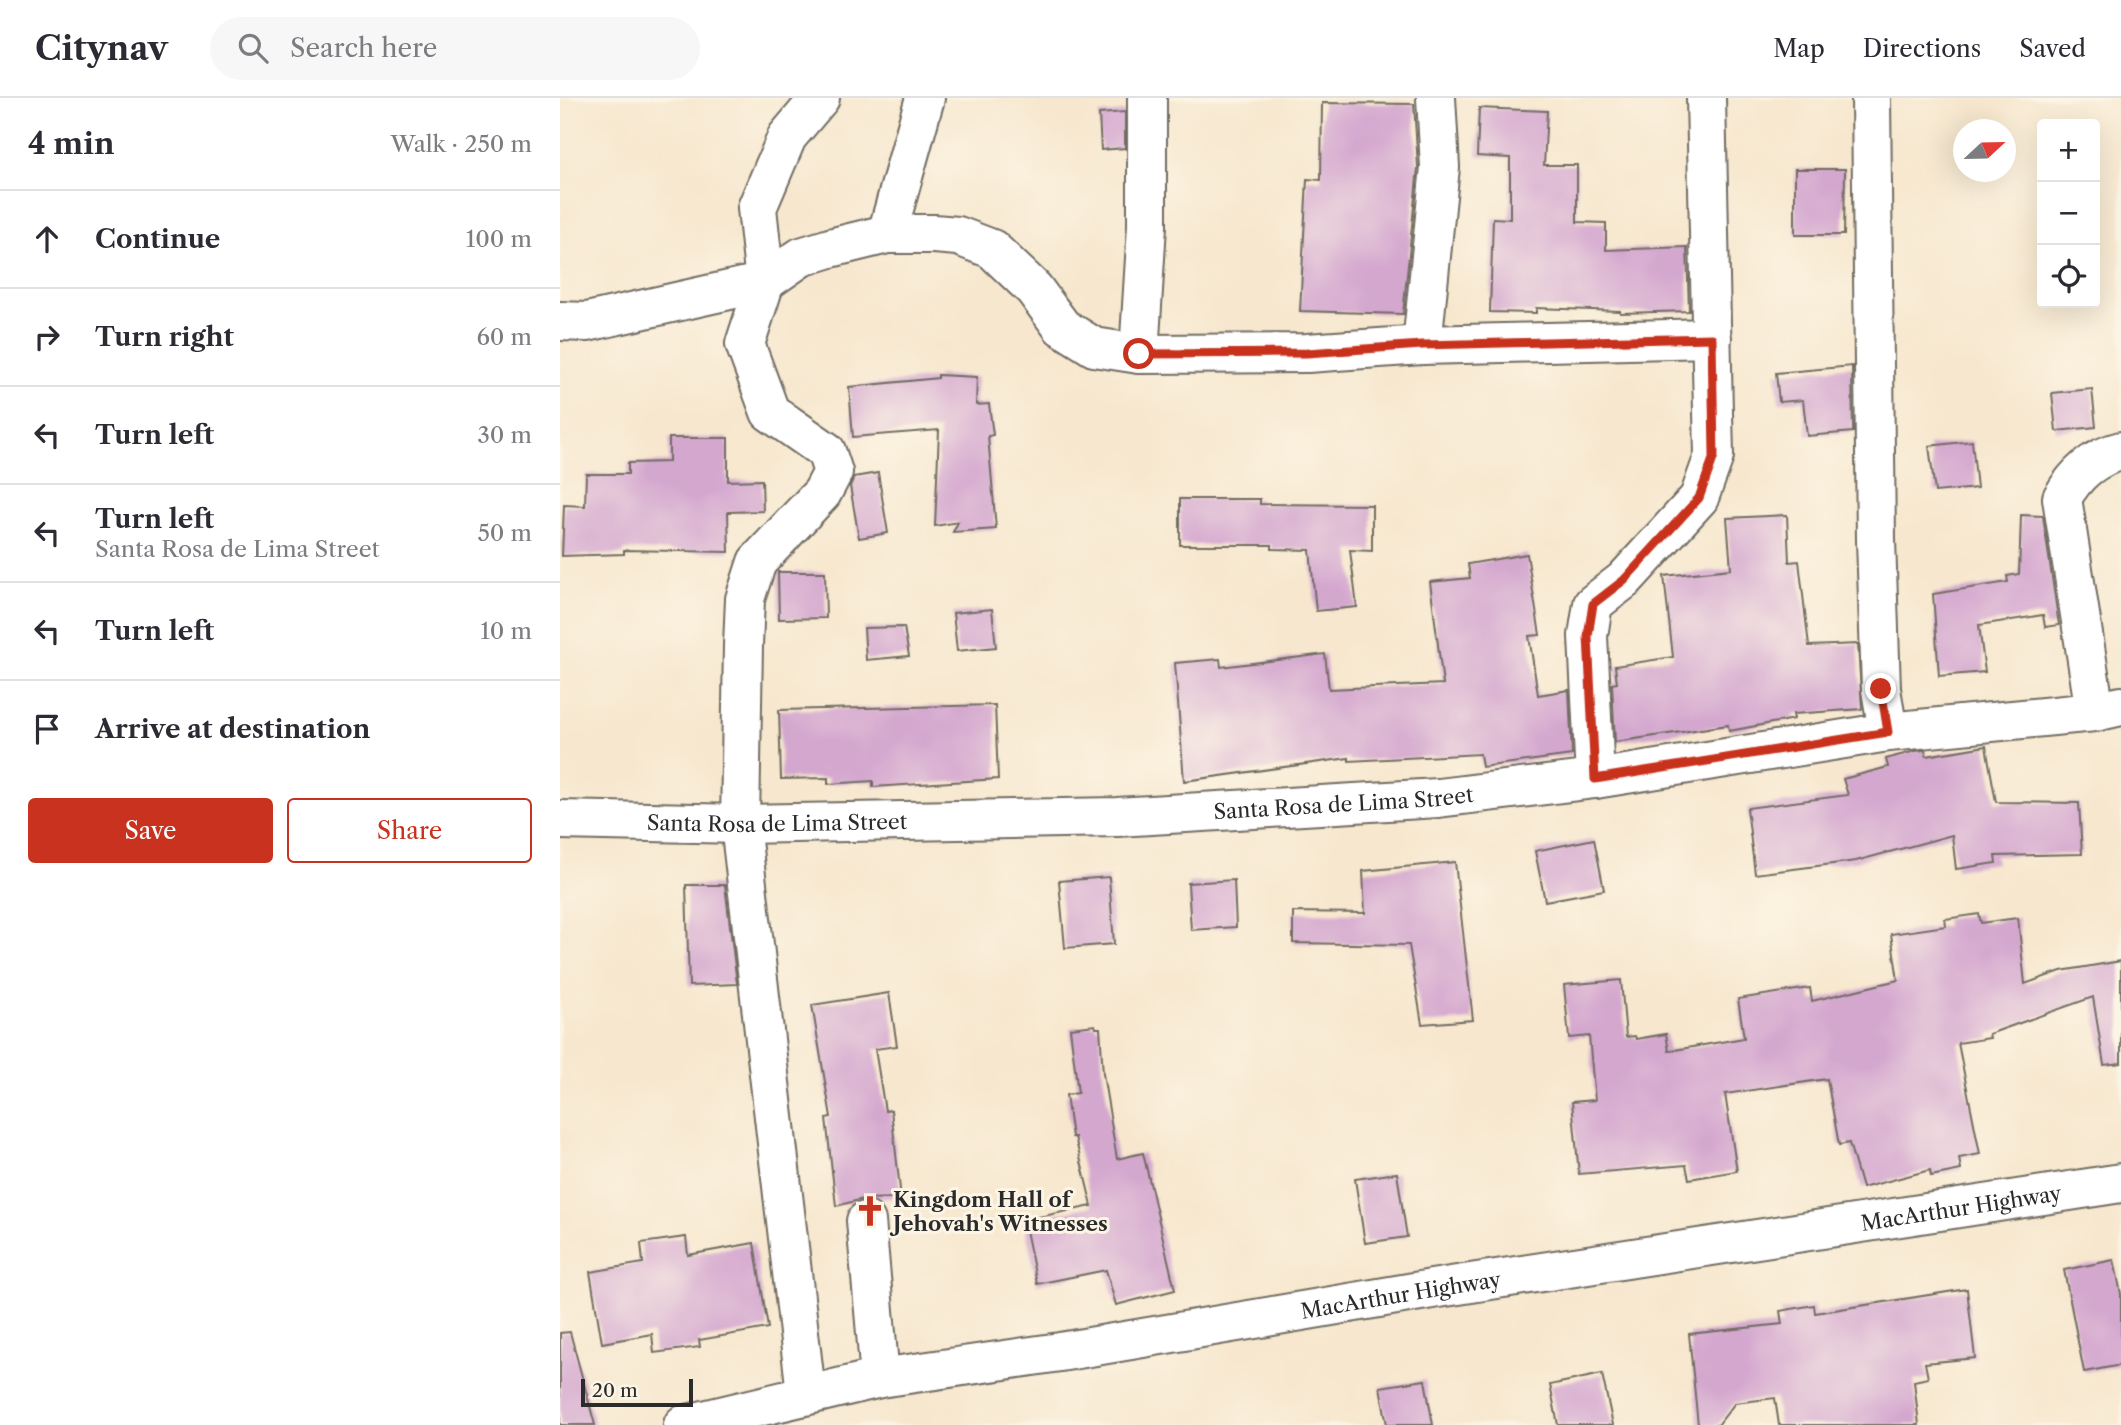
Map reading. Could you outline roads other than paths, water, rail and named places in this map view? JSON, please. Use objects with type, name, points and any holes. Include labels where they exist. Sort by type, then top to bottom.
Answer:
[{"type":"main road","points":[[806,1393],[740,824],[745,599],[757,562],[822,493],[832,472],[826,451],[770,412],[745,344],[765,282],[757,208],[787,137],[820,98]]},
{"type":"main road","points":[[887,234],[925,98]]},
{"type":"main road","points":[[1139,354],[1147,226],[1147,98]]},
{"type":"main road","points":[[1422,345],[1440,167],[1436,98]]},
{"type":"main road","points":[[1595,779],[1588,636],[1593,604],[1624,580],[1699,498],[1714,456],[1706,98]]},
{"type":"main road","points":[[1871,98],[1876,513],[1881,689],[1888,732]]},
{"type":"main road","points":[[560,321],[587,322],[765,282],[801,257],[887,234],[958,236],[992,249],[1034,289],[1062,327],[1094,347],[1139,354],[1307,353],[1422,345],[1712,338]]},
{"type":"main road","points":[[2108,709],[2062,498],[2085,467],[2106,455],[2121,452]]},
{"type":"main road","name":"Santa Rosa de Lima Street","points":[[560,820],[740,824],[1117,817],[1438,798],[1595,779],[1888,732],[2108,709]]},
{"type":"main road","name":"MacArthur Highway","points":[[683,1425],[806,1393],[880,1378],[1060,1352],[1446,1287],[2121,1183]]},
{"type":"main road","points":[[866,1222],[880,1378]]},
{"type":"place","name":"Kingdom Hall of Jehovah's Witnesses","points":[[870,1211]]}]
